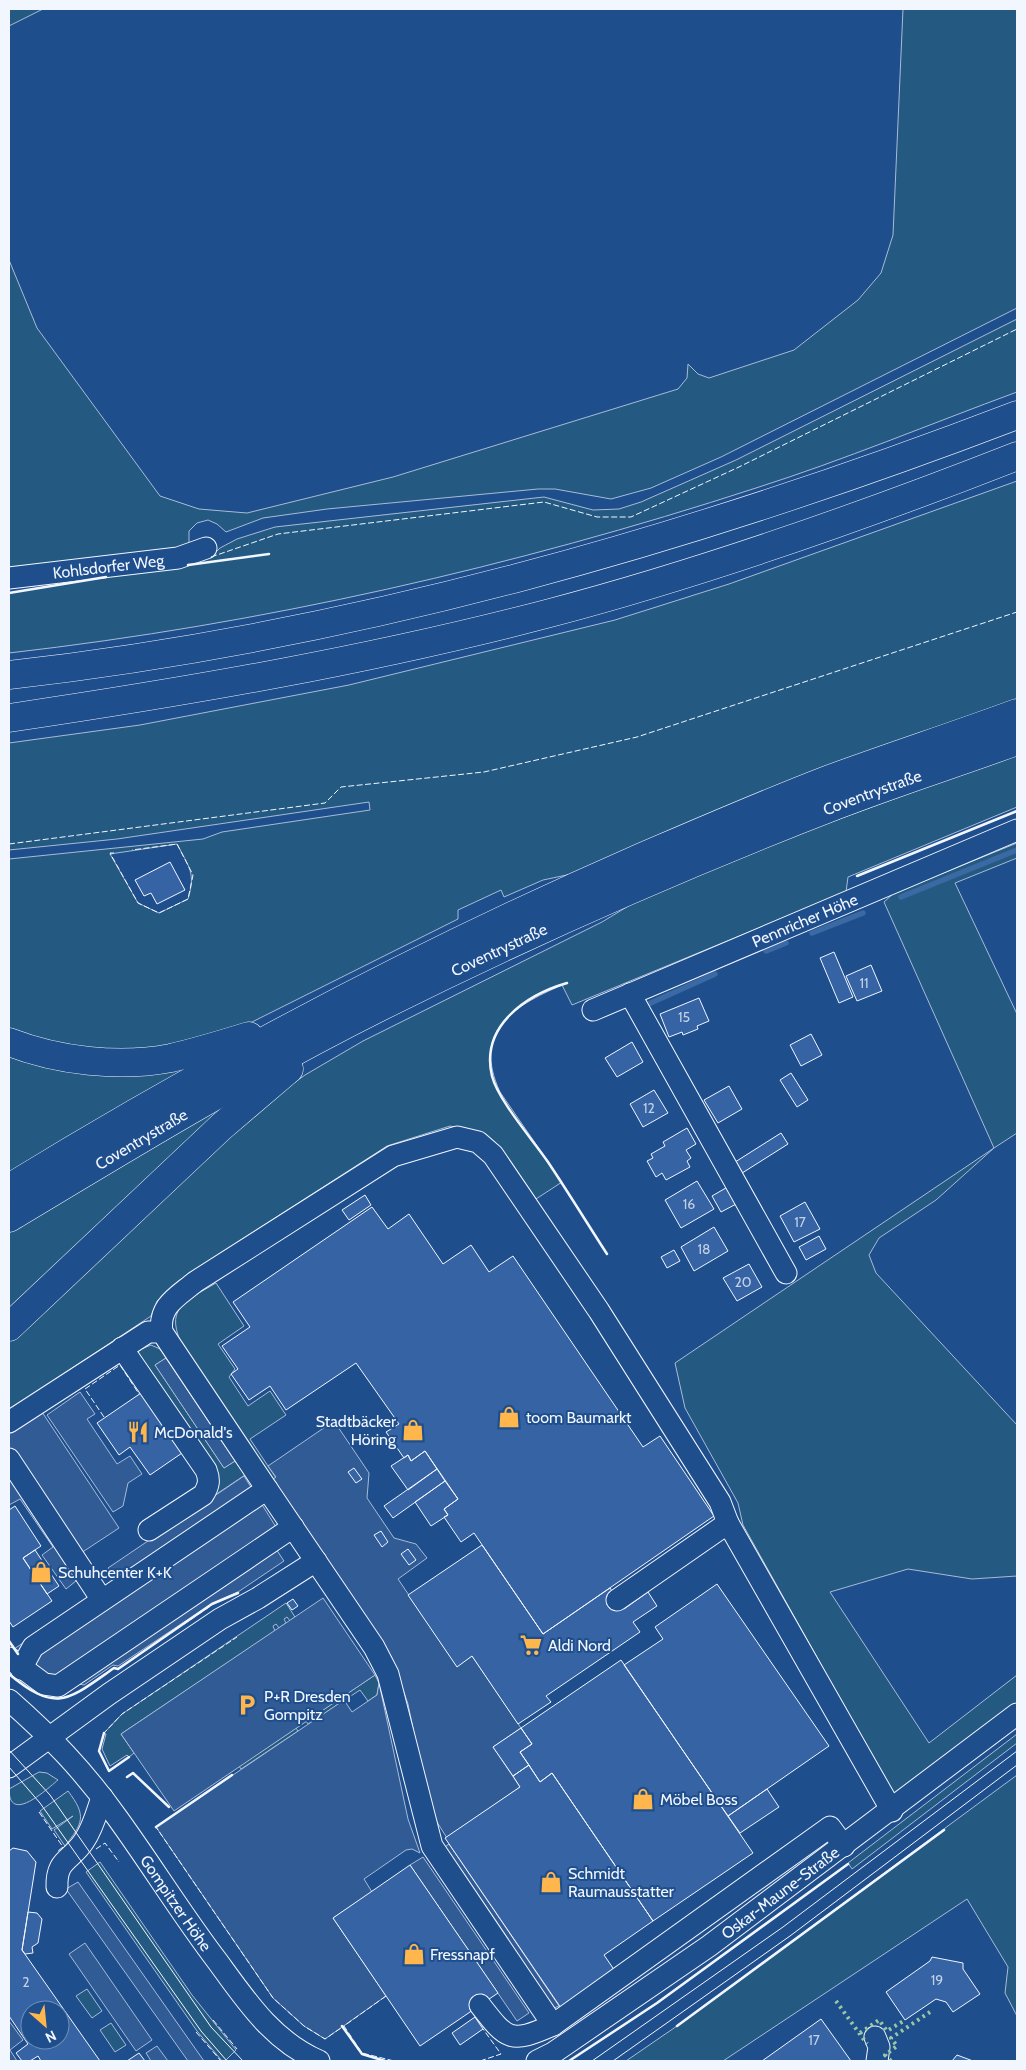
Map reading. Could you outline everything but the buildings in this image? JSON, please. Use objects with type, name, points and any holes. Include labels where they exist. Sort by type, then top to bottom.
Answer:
[{"type":"highway","points":[[9,675],[225,643],[490,585],[574,563],[760,508],[902,459],[1017,415]]},
{"type":"highway","points":[[9,718],[157,696],[340,662],[542,615],[778,544],[914,496],[1017,456]]},
{"type":"highway","points":[[9,1188],[173,1090],[301,1021],[469,936],[698,833],[825,781],[1017,713]]},
{"type":"highway","name":"Coventrystraße","points":[[9,1218],[184,1113],[328,1034],[481,957],[710,857],[838,804],[1017,741]]},
{"type":"highway","points":[[9,1042],[95,1062],[145,1061],[172,1058],[301,1021]]},
{"type":"highway","points":[[9,1327],[221,1127],[328,1034]]},
{"type":"street","name":"Kohlsdorfer Weg","points":[[9,578],[178,558],[206,548]]},
{"type":"street","name":"Pennricher Höhe","points":[[593,1010],[1017,830]]},
{"type":"street","points":[[630,994],[786,1273]]},
{"type":"street","points":[[554,2025],[432,1846],[388,1674],[374,1647],[162,1332],[161,1317],[168,1304],[195,1282],[393,1156],[457,1137],[478,1142],[493,1155],[599,1311],[720,1502],[728,1523],[892,1811]]},
{"type":"street","points":[[9,1422],[148,1332],[162,1332]]},
{"type":"street","points":[[122,1348],[210,1478],[208,1487],[203,1495],[149,1530]]},
{"type":"street","points":[[9,1459],[102,1600]]},
{"type":"street","points":[[267,1489],[33,1647],[15,1664],[44,1684],[58,1686],[293,1527]]},
{"type":"street","points":[[618,1600],[728,1523]]},
{"type":"street","points":[[9,1767],[220,1619],[258,1598],[316,1561]]},
{"type":"street","name":"Gompitzer Höhe","points":[[9,1700],[51,1736],[102,1797],[199,1936],[262,2021],[293,2057]]},
{"type":"street","name":"Oskar-Maune-Straße","points":[[538,2061],[553,2053],[709,1946],[892,1811],[1017,1714]]},
{"type":"street","points":[[57,1887],[59,1868],[83,1843],[92,1827],[102,1797]]},
{"type":"street","points":[[480,2005],[501,2032],[517,2036],[534,2033],[554,2025],[830,1828],[844,1846]]},
{"type":"street","points":[[875,2038],[879,2047],[877,2061]]},
{"type":"street","points":[[293,2057],[319,2061]]},
{"type":"shaded area","points":[[9,9],[43,9],[9,26]]},
{"type":"shaded area","points":[[903,9],[1017,9],[1017,308],[721,457],[651,488],[611,499],[555,489],[538,489],[327,509],[263,518],[226,532],[217,524],[208,520],[197,523],[189,531],[189,545],[183,553],[9,567],[9,260],[37,328],[160,496],[199,509],[247,513],[393,477],[678,389],[687,378],[688,364],[698,374],[709,378],[794,350],[858,300],[881,273],[893,235]]},
{"type":"shaded area","points":[[1017,319],[1017,392],[854,454],[756,488],[665,517],[572,543],[387,589],[199,626],[9,653],[9,593],[144,571],[211,557],[220,548],[237,539],[275,527],[544,497],[593,510],[619,509],[641,502],[736,460]]},
{"type":"shaded area","points":[[1017,481],[1017,702],[581,872],[543,880],[504,897],[501,890],[458,910],[458,919],[224,1036],[172,1050],[96,1055],[9,1034],[9,859],[203,839],[222,832],[370,810],[369,802],[117,839],[9,850],[9,743],[140,725],[349,685],[615,620],[729,584]],"holes":[[[177,844],[190,870],[191,883],[188,899],[159,913],[138,903],[110,854]]]},
{"type":"shaded area","points":[[1017,754],[1017,807],[848,877],[846,892],[572,1005],[562,985],[527,1002],[513,1012],[494,1037],[491,1053],[493,1071],[500,1092],[562,1182],[536,1199],[502,1149],[486,1134],[450,1126],[387,1146],[185,1276],[157,1301],[151,1316],[9,1410],[9,1339],[238,1124],[305,1075],[363,1041],[602,922],[645,896],[727,860]]},
{"type":"shaded area","points":[[1017,843],[1017,858],[955,883],[1017,1014],[1017,1133],[994,1148],[884,902],[894,893]]},
{"type":"shaded area","points":[[9,1050],[200,1064],[9,1180]]},
{"type":"shaded area","points":[[266,1081],[9,1318],[9,1233],[60,1200]]},
{"type":"shaded area","points":[[994,1148],[936,1200],[879,1238],[869,1255],[876,1273],[1017,1425],[1017,1576],[972,1579],[908,1569],[830,1592],[929,1743],[1017,1675],[1017,1704],[895,1797],[743,1525],[738,1503],[685,1408],[675,1363]]},
{"type":"shaded area","points":[[216,1283],[244,1326],[218,1344],[235,1369],[229,1377],[248,1406],[270,1391],[286,1415],[250,1439],[276,1478],[272,1480],[184,1349],[178,1335],[176,1315],[180,1308],[186,1301]]},
{"type":"shaded area","points":[[151,1345],[160,1349],[166,1358],[155,1365],[224,1468],[235,1461],[245,1475],[206,1501],[210,1493],[137,1355],[139,1350]]},
{"type":"shaded area","points":[[166,1358],[235,1461],[224,1468],[155,1365]]},
{"type":"shaded area","points":[[80,1392],[95,1414],[87,1419],[117,1464],[130,1456],[142,1474],[128,1483],[123,1506],[113,1512],[47,1415]]},
{"type":"shaded area","points":[[42,1412],[119,1528],[81,1553],[76,1581],[66,1589],[42,1555],[53,1547],[20,1499],[9,1505],[9,1434]]},
{"type":"shaded area","points":[[334,1421],[369,1473],[367,1498],[394,1538],[416,1544],[427,1558],[398,1579],[457,1666],[472,1656],[521,1728],[493,1747],[520,1787],[447,1838],[430,1811],[408,1704],[392,1658],[272,1480],[276,1477],[268,1466]]},
{"type":"shaded area","points":[[244,1476],[286,1543],[276,1549],[284,1561],[238,1592],[211,1604],[118,1666],[113,1665],[84,1685],[49,1678],[23,1660],[14,1649],[116,1580],[108,1568]]},
{"type":"shaded area","name":"P+R Dresden Gompitz","points":[[323,1598],[375,1675],[174,1811],[121,1734]]},
{"type":"shaded area","points":[[286,1603],[295,1617],[290,1621],[287,1617],[284,1619],[286,1623],[279,1628],[276,1624],[273,1626],[275,1631],[121,1734],[134,1753],[129,1757],[127,1755],[110,1766],[102,1749],[106,1734],[104,1733],[122,1714]]},
{"type":"shaded area","points":[[375,1675],[379,1683],[377,1695],[368,1701],[360,1690],[308,1724],[306,1721]]},
{"type":"shaded area","points":[[379,1683],[408,1819],[420,1853],[412,1849],[406,1850],[364,1879],[372,1892],[333,1918],[386,1996],[325,2039],[304,2026],[273,1998],[156,1827],[344,1700],[352,1712],[377,1695]]},
{"type":"shaded area","points":[[296,1728],[298,1731],[241,1769],[239,1766]]},
{"type":"shaded area","points":[[1017,1734],[1017,1743],[852,1869],[848,1863]]},
{"type":"shaded area","points":[[39,1772],[47,1773],[58,1780],[38,1796],[22,1804],[15,1804],[11,1799],[9,1789]]},
{"type":"shaded area","points":[[1017,1775],[1017,2016],[1005,1993],[1008,1967],[967,1899],[723,2061],[626,2061],[677,2026]]},
{"type":"shaded area","points":[[68,1791],[78,1807],[80,1819],[76,1831],[65,1846],[54,1830],[73,1816],[52,1829],[40,1811]]},
{"type":"shaded area","points":[[449,1844],[559,2006],[554,2008],[439,1851]]},
{"type":"shaded area","points":[[423,1857],[529,2013],[517,2021],[410,1865]]},
{"type":"shaded area","points":[[100,1862],[192,1995],[236,2050],[225,2061],[222,2061],[197,2031],[86,1872]]},
{"type":"shaded area","points":[[78,1882],[204,2061],[188,2061],[66,1889]]},
{"type":"shaded area","points":[[85,1943],[152,2040],[136,2051],[69,1954]]},
{"type":"shaded area","points":[[87,1989],[102,2011],[92,2018],[76,1996]]},
{"type":"shaded area","points":[[9,2021],[20,2036],[20,2042],[10,2050],[17,2061],[9,2061]]},
{"type":"shaded area","points":[[111,2023],[126,2045],[115,2052],[100,2030]]},
{"type":"shaded area","points":[[157,2046],[168,2061],[151,2061],[146,2053]]},
{"type":"waterway","points":[[901,897],[1017,850]]},
{"type":"waterway","points":[[812,933],[863,913]]},
{"type":"waterway","points":[[766,951],[786,943]]},
{"type":"waterway","points":[[644,1006],[715,974]]},
{"type":"tram line","points":[[9,1750],[50,1795],[211,2027],[243,2061]]},
{"type":"tram line","points":[[592,2061],[783,1927],[1017,1751]]},
{"type":"tram line","points":[[613,2061],[790,1936],[1017,1765]]},
{"type":"tram line","points":[[9,1767],[40,1803],[201,2031],[227,2061]]},
{"type":"hedge","points":[[836,2001],[867,2044]]},
{"type":"hedge","points":[[891,2061],[885,2055],[897,2046],[891,2038],[930,2012]]},
{"type":"hedge","points":[[860,2033],[879,2020],[887,2031],[905,2020]]},
{"type":"fence","points":[[211,557],[278,534],[544,502],[597,517],[631,517],[739,467],[1017,329]]},
{"type":"fence","points":[[9,844],[325,803],[341,787],[484,772],[637,737],[1017,612]]},
{"type":"fence","points":[[114,853],[110,853],[138,903],[159,913],[188,899],[193,875],[177,844],[132,850]]},
{"type":"fence","points":[[104,1417],[85,1389],[120,1365],[139,1394]]},
{"type":"fence","points":[[9,1674],[25,1687],[51,1698],[73,1695],[114,1668],[118,1669],[212,1605]]},
{"type":"fence","points":[[99,1751],[104,1733],[122,1714],[237,1637]]},
{"type":"fence","points":[[39,1812],[63,1847],[58,1851]]},
{"type":"fence","points":[[172,1816],[156,1827],[273,1998],[304,2026],[325,2039],[344,2026]]},
{"type":"fence","points":[[96,1849],[105,1843],[119,1862]]},
{"type":"fence","points":[[386,1996],[344,2026],[362,2053],[394,2061]]},
{"type":"fence","points":[[213,2020],[237,2049]]},
{"type":"fence","points":[[480,2061],[501,2054],[483,2029]]},
{"type":"fence","points":[[196,2032],[221,2061]]},
{"type":"wall","points":[[188,565],[269,554]]},
{"type":"wall","points":[[9,593],[106,577]]},
{"type":"wall","points":[[857,876],[1017,811]]},
{"type":"wall","points":[[567,983],[536,996],[510,1015],[500,1028],[493,1042],[490,1058],[492,1076],[508,1108],[548,1162],[607,1254]]},
{"type":"wall","points":[[9,1674],[25,1687],[51,1698],[73,1695],[114,1668],[118,1669],[212,1604],[238,1593]]},
{"type":"wall","points":[[9,1641],[18,1654]]},
{"type":"wall","points":[[104,1733],[99,1751],[109,1771],[129,1757]]},
{"type":"wall","points":[[127,1777],[133,1773],[169,1807]]},
{"type":"wall","points":[[156,1827],[232,1775]]},
{"type":"wall","points":[[677,2026],[944,1830]]},
{"type":"wall","points":[[569,2061],[657,2003],[848,1864]]},
{"type":"wall","points":[[342,2026],[362,2054],[385,2061]]},
{"type":"place","name":"toom Baumarkt","points":[[509,1417]]},
{"type":"place","name":"Stadtbäcker Höring","points":[[413,1430]]},
{"type":"place","name":"McDonald's","points":[[138,1432]]},
{"type":"place","name":"Schuhcenter K+K","points":[[41,1572]]},
{"type":"place","name":"Aldi Nord","points":[[531,1645]]},
{"type":"place","name":"P+R Dresden Gompitz","points":[[247,1705]]},
{"type":"place","name":"Möbel Boss","points":[[643,1799]]},
{"type":"place","name":"Schmidt Raumausstatter","points":[[551,1882]]},
{"type":"place","name":"Fressnapf","points":[[414,1954]]}]
